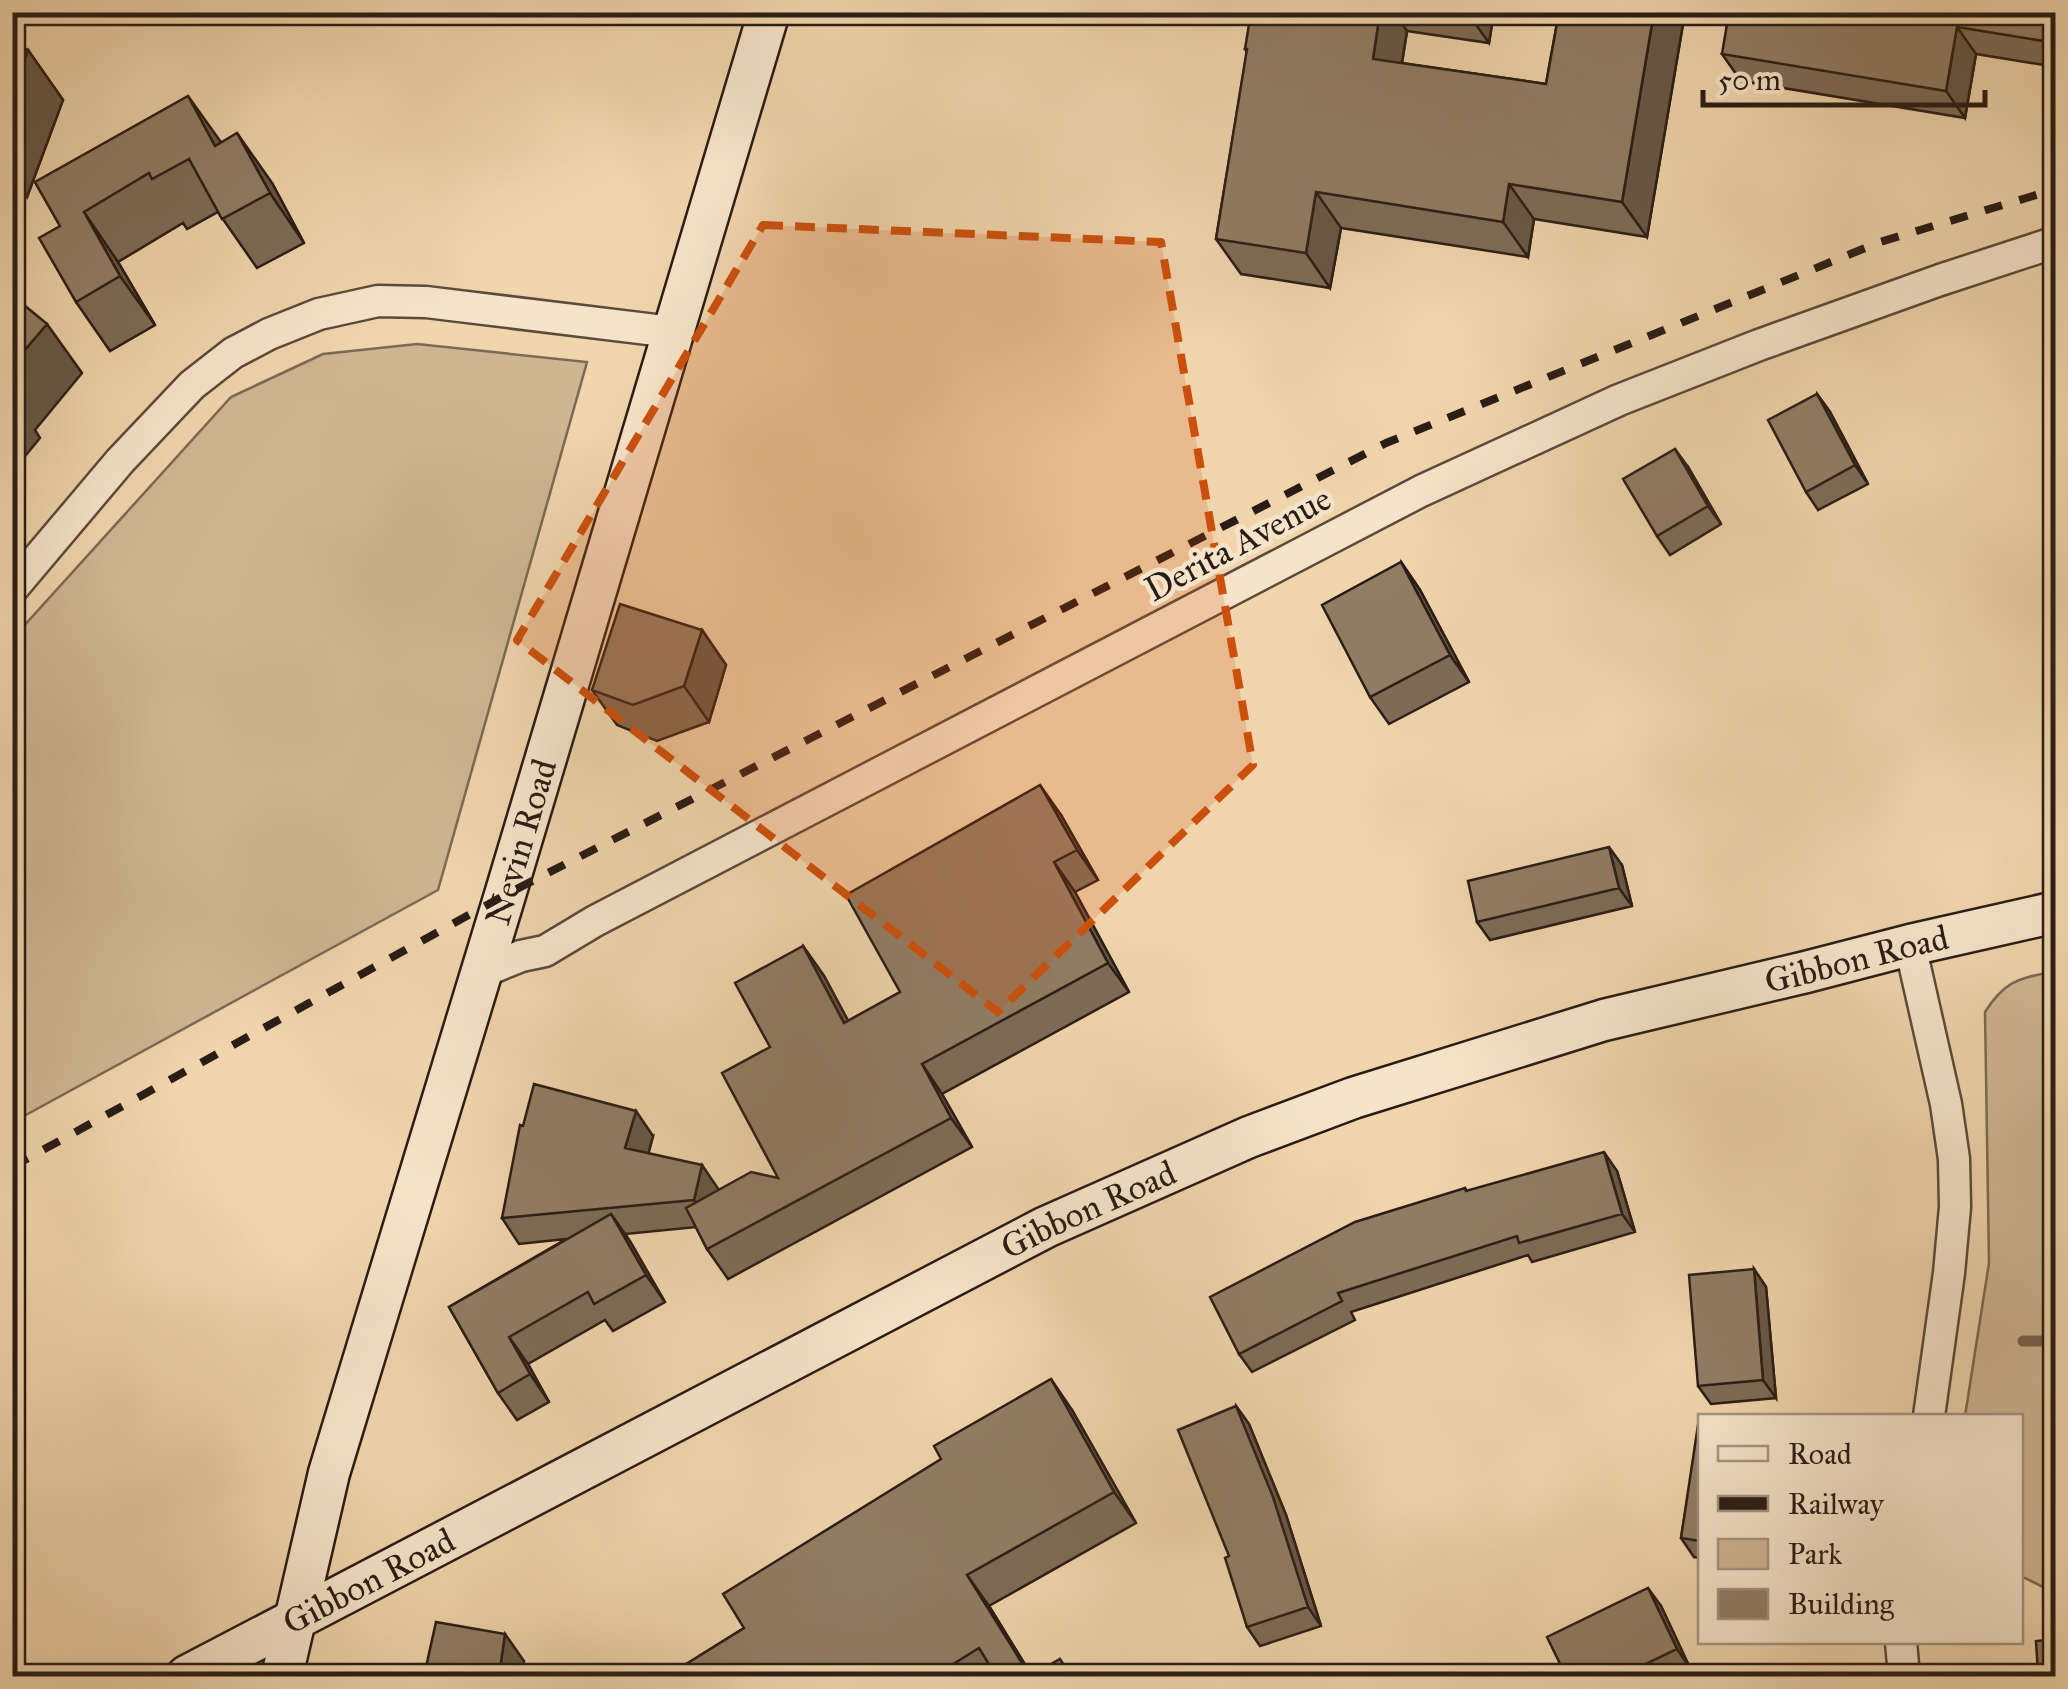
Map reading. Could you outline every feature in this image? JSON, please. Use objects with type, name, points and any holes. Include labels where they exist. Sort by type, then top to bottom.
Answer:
[{"type":"main road","name":"Nevin Road","points":[[282,1676],[329,1473],[769,12]]},
{"type":"main road","name":"Gibbon Road","points":[[187,1676],[1046,1227],[1249,1137],[1353,1098],[1604,1020],[2056,912]]},
{"type":"street","name":"Derita Avenue","points":[[482,972],[545,950],[1457,474],[1619,400],[1759,345],[2056,242]]},
{"type":"street","points":[[12,589],[120,461],[192,386],[233,353],[319,314],[378,301],[426,302],[672,332]]},
{"type":"street","points":[[1910,945],[1946,1104],[1954,1159],[1955,1207],[1949,1273],[1929,1414]]},
{"type":"street","points":[[1901,1644],[1904,1676]]},
{"type":"highlighted area","points":[[763,225],[1161,242],[1253,765],[998,1012],[517,640]]},
{"type":"green space","points":[[417,344],[587,362],[438,890],[13,1122],[13,638],[231,397],[323,354]]},
{"type":"green space","points":[[2056,971],[2055,1593],[2023,1577],[2023,1414],[1965,1414],[1989,1263],[1985,1012],[2007,987]]},
{"type":"building","points":[[1251,12],[1316,16],[1316,12],[1380,12],[1373,59],[1546,84],[1559,12],[1654,12],[1622,202],[1509,184],[1503,222],[1316,192],[1306,253],[1216,239]]},
{"type":"building","points":[[1729,12],[2056,12],[2056,43],[1957,27],[1946,91],[1722,54]]},
{"type":"building","points":[[12,45],[28,50],[12,94]]},
{"type":"building","points":[[188,96],[215,146],[237,133],[270,193],[222,219],[189,159],[152,179],[149,173],[84,212],[120,276],[76,302],[39,238],[60,226],[35,182]]},
{"type":"building","points":[[12,295],[47,324],[12,365]]},
{"type":"building","points":[[1817,394],[1855,465],[1806,492],[1768,420]]},
{"type":"building","points":[[1675,449],[1708,506],[1657,536],[1623,479]]},
{"type":"building","points":[[1401,562],[1450,655],[1370,697],[1322,605]]},
{"type":"building","points":[[620,604],[702,630],[684,686],[633,705],[592,690]]},
{"type":"building","points":[[1040,785],[1077,850],[1054,862],[1108,963],[922,1064],[951,1118],[707,1249],[686,1208],[751,1172],[778,1178],[722,1073],[770,1047],[735,983],[803,946],[844,1023],[900,992],[846,895]]},
{"type":"building","points":[[1609,847],[1619,888],[1477,922],[1468,881]]},
{"type":"building","points":[[534,1084],[636,1111],[625,1148],[702,1165],[694,1200],[502,1218],[520,1125],[523,1126]]},
{"type":"building","points":[[1604,1152],[1622,1214],[1519,1243],[1517,1236],[1338,1293],[1342,1301],[1239,1354],[1210,1297],[1355,1222]]},
{"type":"building","points":[[611,1214],[646,1275],[594,1304],[588,1292],[509,1337],[530,1374],[498,1393],[449,1307]]},
{"type":"building","points":[[1754,1269],[1763,1380],[1698,1386],[1689,1275]]},
{"type":"building","points":[[1051,1379],[1114,1492],[967,1575],[1030,1676],[996,1676],[979,1648],[934,1676],[667,1676],[744,1628],[723,1594],[941,1459],[934,1446]]},
{"type":"building","points":[[1236,1406],[1273,1497],[1308,1607],[1247,1627],[1225,1558],[1229,1556],[1178,1430]]},
{"type":"building","points":[[1698,1425],[1698,1541],[1681,1538]]},
{"type":"building","points":[[1648,1588],[1677,1649],[1621,1676],[1566,1676],[1547,1637]]},
{"type":"building","points":[[436,1622],[505,1634],[499,1676],[424,1676]]},
{"type":"building","points":[[2056,1639],[2056,1676],[2001,1676],[2038,1673],[2036,1641]]},
{"type":"building","points":[[1060,1659],[1071,1676],[1030,1676]]},
{"type":"waterway","points":[[2023,1341],[2056,1341]]},
{"type":"railway","points":[[12,1167],[505,895],[1386,443],[1880,242],[2056,189]]}]
